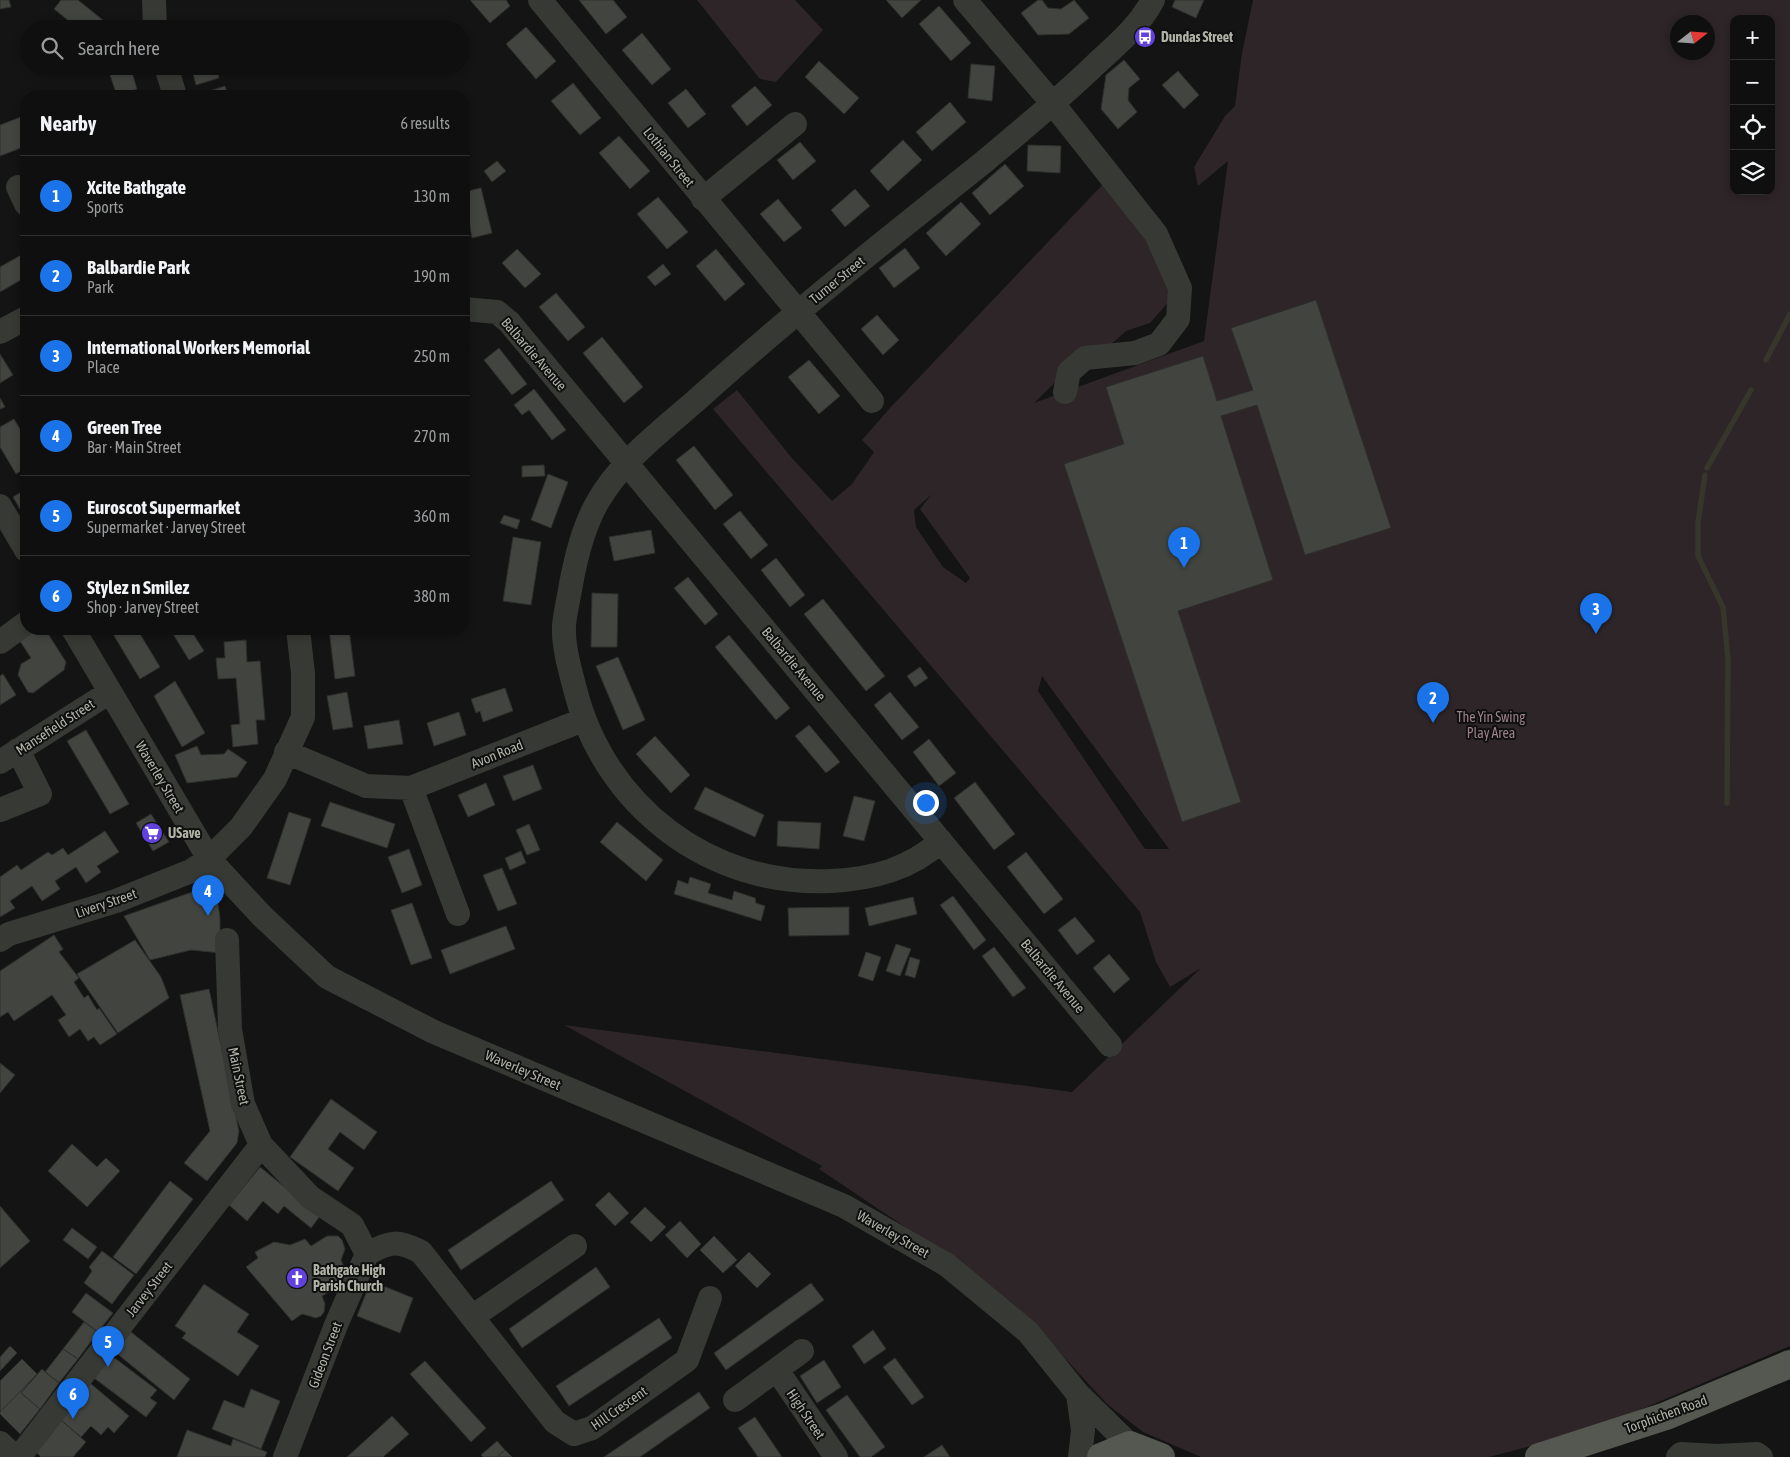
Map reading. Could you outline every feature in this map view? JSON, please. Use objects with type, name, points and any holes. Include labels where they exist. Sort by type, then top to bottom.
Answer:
[{"type":"main road","name":"Torphichen Road","points":[[1539,1457],[1589,1449],[1790,1364]]},
{"type":"main road","points":[[1100,1457],[1130,1445],[1161,1457]]},
{"type":"street","points":[[154,0],[155,20]]},
{"type":"street","name":"Lothian Street","points":[[540,0],[797,313],[872,401]]},
{"type":"street","points":[[965,0],[1054,105],[1156,234],[1180,288],[1178,319],[1159,344],[1135,354],[1085,358],[1069,372],[1066,392]]},
{"type":"street","name":"Turner Street","points":[[941,841],[925,856],[888,873],[846,880],[803,882],[764,876],[728,864],[678,840],[638,807],[607,767],[583,720],[571,673],[564,628],[577,552],[597,504],[627,463],[797,313],[1054,105],[1141,22],[1153,0]]},
{"type":"street","points":[[169,75],[173,90]]},
{"type":"street","points":[[703,199],[795,124]]},
{"type":"street","name":"Balbardie Avenue","points":[[470,310],[498,312],[509,322],[1110,1045]]},
{"type":"street","points":[[0,332],[20,321]]},
{"type":"street","points":[[0,506],[20,540]]},
{"type":"street","points":[[0,642],[20,627]]},
{"type":"street","name":"Waverley Street","points":[[77,635],[209,858],[262,916],[327,977],[434,1032],[844,1206],[947,1265],[1028,1332],[1078,1394],[1130,1445]]},
{"type":"street","name":"Livery Street","points":[[0,940],[9,934],[116,901],[191,871],[209,858],[241,827],[276,779],[286,752],[303,717],[303,673],[299,635]]},
{"type":"street","name":"Mansefield Street","points":[[9,756],[110,692]]},
{"type":"street","name":"Avon Road","points":[[286,752],[366,786],[410,788],[583,720]]},
{"type":"street","points":[[0,810],[40,794],[9,756]]},
{"type":"street","points":[[410,788],[458,914]]},
{"type":"street","name":"Main Street","points":[[227,940],[230,1029],[243,1104],[261,1145],[310,1197],[352,1225],[367,1254]]},
{"type":"street","name":"Jarvey Street","points":[[19,1457],[261,1145]]},
{"type":"street","name":"Hill Crescent","points":[[367,1254],[384,1244],[403,1243],[421,1252],[555,1422],[574,1434],[592,1428],[687,1360],[710,1298]]},
{"type":"street","points":[[472,1317],[575,1246]]},
{"type":"street","name":"Gideon Street","points":[[285,1457],[336,1325],[367,1254]]},
{"type":"street","points":[[735,1400],[802,1351]]},
{"type":"street","name":"High Street","points":[[777,1370],[836,1457]]},
{"type":"street","points":[[1078,1394],[1083,1430],[1080,1457]]},
{"type":"street","points":[[0,1442],[15,1457]]},
{"type":"street","points":[[1678,1457],[1681,1454],[1717,1456],[1757,1454],[1760,1457]]},
{"type":"green space","points":[[697,0],[795,0],[823,30],[776,82],[760,79]]},
{"type":"green space","name":"The Yin Swing Play Area","points":[[1253,0],[1790,0],[1790,1346],[1574,1438],[1558,1439],[1489,1457],[1201,1457],[1143,1432],[1107,1404],[1061,1354],[951,1258],[819,1169],[822,1166],[564,1025],[1072,1092],[1201,968],[1170,987],[1156,962],[1140,912],[713,409],[737,390],[791,457],[832,501],[852,484],[874,452],[862,440],[890,408],[1107,180],[1141,220],[1174,296],[1150,323],[1126,331],[1108,347],[1079,359],[1034,403],[1204,341],[1228,161],[1198,186],[1194,167],[1225,116],[1235,106],[1242,53]],"holes":[[[932,494],[920,509],[970,578],[966,583],[943,567],[916,527],[914,510]],[[1042,676],[1169,849],[1145,849],[1038,691]]]},
{"type":"building","points":[[0,0],[9,0],[11,7],[0,9]]},
{"type":"building","points":[[61,0],[78,0],[103,20],[68,20],[54,9]]},
{"type":"building","points":[[470,0],[506,0],[510,6],[490,23]]},
{"type":"building","points":[[579,0],[613,0],[627,17],[606,34]]},
{"type":"building","points":[[886,0],[921,0],[902,18]]},
{"type":"building","points":[[1038,0],[1042,0],[1048,8],[1061,9],[1074,0],[1089,18],[1069,34],[1038,35],[1021,13]]},
{"type":"building","points":[[1175,0],[1204,0],[1196,18],[1172,7]]},
{"type":"building","points":[[939,6],[971,43],[951,61],[919,24]]},
{"type":"building","points":[[526,27],[556,61],[536,79],[506,44]]},
{"type":"building","points":[[642,33],[671,69],[652,85],[622,50]]},
{"type":"building","points":[[1124,60],[1140,79],[1129,88],[1128,100],[1137,112],[1118,129],[1101,109],[1106,75]]},
{"type":"building","points":[[819,61],[859,98],[844,114],[805,77]]},
{"type":"building","points":[[971,64],[995,66],[992,101],[968,98]]},
{"type":"building","points":[[1178,71],[1199,95],[1184,109],[1162,85]]},
{"type":"building","points":[[110,75],[133,75],[137,89],[115,90]]},
{"type":"building","points":[[193,75],[218,75],[219,78],[196,85]]},
{"type":"building","points":[[573,83],[601,118],[580,135],[551,101]]},
{"type":"building","points":[[225,86],[226,90],[212,90]]},
{"type":"building","points":[[755,86],[772,105],[747,126],[731,106]]},
{"type":"building","points":[[686,89],[706,114],[688,128],[668,103]]},
{"type":"building","points":[[950,102],[966,122],[932,151],[916,132]]},
{"type":"building","points":[[20,117],[20,148],[0,156],[0,125]]},
{"type":"building","points":[[619,136],[650,171],[630,189],[599,153]]},
{"type":"building","points":[[903,140],[922,160],[888,191],[870,171]]},
{"type":"building","points":[[800,142],[816,161],[793,180],[777,160]]},
{"type":"building","points":[[1028,145],[1061,146],[1060,173],[1027,171]]},
{"type":"building","points":[[497,161],[506,171],[492,182],[484,171]]},
{"type":"building","points":[[1005,164],[1024,186],[990,215],[972,193]]},
{"type":"building","points":[[481,188],[492,233],[472,238],[470,226],[470,191]]},
{"type":"building","points":[[855,189],[870,206],[845,227],[831,210]]},
{"type":"building","points":[[658,197],[688,232],[667,249],[637,214]]},
{"type":"building","points":[[778,199],[802,228],[784,242],[760,214]]},
{"type":"building","points":[[961,202],[981,224],[946,256],[926,233]]},
{"type":"building","points":[[905,248],[920,268],[894,288],[879,268]]},
{"type":"building","points":[[517,249],[541,274],[525,288],[502,263]]},
{"type":"building","points":[[716,249],[745,284],[725,301],[696,266]]},
{"type":"building","points":[[20,256],[20,280],[0,292],[0,267]]},
{"type":"building","points":[[663,264],[671,274],[655,286],[647,277]]},
{"type":"building","points":[[556,293],[585,327],[568,341],[539,307]]},
{"type":"building","points":[[1316,300],[1391,528],[1305,555],[1257,405],[1221,416],[1273,580],[1178,611],[1241,802],[1182,822],[1064,464],[1124,444],[1106,387],[1203,356],[1217,401],[1253,390],[1231,328]]},
{"type":"building","points":[[877,315],[899,340],[883,355],[861,329]]},
{"type":"building","points":[[602,337],[643,387],[624,403],[583,353]]},
{"type":"building","points":[[499,348],[527,384],[512,395],[484,360]]},
{"type":"building","points":[[0,354],[13,375],[0,383]]},
{"type":"building","points":[[809,360],[840,396],[819,414],[788,377]]},
{"type":"building","points":[[534,389],[566,430],[552,440],[529,410],[522,415],[514,405]]},
{"type":"building","points":[[0,398],[5,407],[0,409]]},
{"type":"building","points":[[14,419],[20,429],[20,472],[16,474],[0,447],[0,427]]},
{"type":"building","points":[[694,446],[733,495],[715,510],[676,460]]},
{"type":"building","points":[[544,465],[545,476],[522,477],[522,466]]},
{"type":"building","points":[[548,474],[568,482],[551,528],[531,520]]},
{"type":"building","points":[[20,493],[20,509],[13,497]]},
{"type":"building","points":[[740,511],[768,545],[751,559],[723,524]]},
{"type":"building","points":[[504,515],[520,520],[517,529],[500,523]]},
{"type":"building","points":[[651,530],[655,553],[614,561],[609,537]]},
{"type":"building","points":[[513,537],[541,542],[531,605],[503,601]]},
{"type":"building","points":[[776,558],[805,595],[790,607],[761,570]]},
{"type":"building","points":[[688,577],[718,614],[705,625],[674,588]]},
{"type":"building","points":[[592,593],[618,594],[617,647],[591,647]]},
{"type":"building","points":[[823,599],[885,676],[866,691],[804,614]]},
{"type":"building","points":[[20,633],[20,635],[49,635],[66,662],[64,670],[33,693],[28,692],[18,675],[21,664],[31,658],[16,635]]},
{"type":"building","points":[[114,635],[141,635],[160,667],[140,679]]},
{"type":"building","points":[[174,635],[194,635],[204,651],[189,660]]},
{"type":"building","points":[[330,635],[350,635],[355,676],[335,679]]},
{"type":"building","points":[[729,635],[790,708],[776,720],[715,647]]},
{"type":"building","points":[[246,640],[247,662],[260,661],[265,720],[256,720],[258,744],[233,747],[231,725],[240,724],[236,678],[218,679],[216,658],[225,658],[224,642]]},
{"type":"building","points":[[618,657],[645,720],[623,730],[596,666]]},
{"type":"building","points":[[920,667],[928,678],[915,687],[907,676]]},
{"type":"building","points":[[3,674],[16,695],[0,705],[0,676]]},
{"type":"building","points":[[175,681],[205,733],[182,747],[154,696]]},
{"type":"building","points":[[505,688],[513,711],[483,722],[480,711],[476,713],[471,699]]},
{"type":"building","points":[[347,692],[353,727],[333,730],[327,696]]},
{"type":"building","points":[[890,692],[919,727],[902,740],[874,705]]},
{"type":"building","points":[[459,712],[466,735],[434,746],[427,723]]},
{"type":"building","points":[[399,720],[403,744],[368,749],[364,726]]},
{"type":"building","points":[[809,725],[840,762],[826,773],[795,736]]},
{"type":"building","points":[[86,730],[129,804],[110,814],[67,741]]},
{"type":"building","points":[[655,736],[690,775],[671,793],[636,754]]},
{"type":"building","points":[[929,739],[956,773],[939,786],[913,752]]},
{"type":"building","points":[[197,746],[201,755],[224,754],[228,749],[247,762],[237,777],[187,783],[175,755]]},
{"type":"building","points":[[533,765],[542,789],[513,801],[503,776]]},
{"type":"building","points":[[975,782],[1015,834],[994,850],[954,798]]},
{"type":"building","points":[[486,783],[495,805],[468,817],[458,795]]},
{"type":"building","points":[[705,787],[764,815],[755,837],[694,809]]},
{"type":"building","points":[[854,796],[875,801],[864,841],[843,836]]},
{"type":"building","points":[[330,802],[395,824],[387,848],[321,826]]},
{"type":"building","points":[[289,812],[311,819],[290,885],[267,878]]},
{"type":"building","name":"USave","points":[[151,814],[169,842],[153,851],[136,823]]},
{"type":"building","points":[[778,821],[821,823],[819,849],[777,846]]},
{"type":"building","points":[[617,822],[663,860],[646,881],[600,842]]},
{"type":"building","points":[[529,824],[540,850],[527,855],[516,830]]},
{"type":"building","points":[[105,831],[119,852],[97,866],[101,872],[86,883],[76,867],[55,881],[60,889],[42,901],[32,886],[10,901],[15,908],[0,917],[0,877],[17,865],[21,870],[48,852],[52,855],[63,848],[68,855]]},
{"type":"building","points":[[409,849],[422,885],[402,893],[388,857]]},
{"type":"building","points":[[521,851],[526,863],[510,870],[505,858]]},
{"type":"building","points":[[1026,852],[1063,899],[1044,914],[1007,867]]},
{"type":"building","points":[[502,868],[517,904],[498,911],[483,875]]},
{"type":"building","points":[[690,877],[711,884],[708,893],[732,900],[734,891],[755,898],[756,903],[765,906],[761,921],[674,894],[678,880],[688,884]]},
{"type":"building","points":[[195,891],[209,891],[217,897],[220,918],[220,953],[191,950],[150,960],[124,916]]},
{"type":"building","points":[[953,896],[986,940],[974,950],[940,905]]},
{"type":"building","points":[[913,897],[917,914],[869,926],[865,908]]},
{"type":"building","points":[[412,903],[432,958],[411,965],[391,910]]},
{"type":"building","points":[[849,907],[849,935],[789,936],[788,908]]},
{"type":"building","points":[[1075,917],[1095,941],[1077,955],[1058,930]]},
{"type":"building","points":[[506,926],[515,949],[450,974],[441,950]]},
{"type":"building","points":[[54,935],[63,949],[59,952],[79,978],[74,982],[84,998],[88,995],[97,1010],[99,1008],[117,1034],[100,1045],[94,1037],[88,1041],[80,1029],[69,1037],[58,1020],[66,1015],[52,995],[14,1021],[8,1012],[0,1017],[0,971]]},
{"type":"building","points":[[135,940],[161,977],[169,998],[118,1033],[77,974]]},
{"type":"building","points":[[896,944],[911,949],[900,976],[886,971]]},
{"type":"building","points":[[994,947],[1026,988],[1013,997],[982,956]]},
{"type":"building","points":[[866,952],[881,957],[873,981],[858,976]]},
{"type":"building","points":[[1109,954],[1130,979],[1114,993],[1093,968]]},
{"type":"building","points":[[910,957],[920,960],[915,978],[905,975]]},
{"type":"building","points":[[209,989],[239,1131],[237,1143],[207,1181],[184,1163],[210,1131],[180,995]]},
{"type":"building","points":[[0,1063],[15,1075],[0,1093]]},
{"type":"building","points":[[331,1099],[377,1132],[364,1150],[340,1132],[328,1149],[354,1168],[338,1191],[290,1157]]},
{"type":"building","points":[[72,1144],[97,1167],[106,1158],[120,1171],[87,1207],[48,1171]]},
{"type":"building","points":[[260,1167],[320,1216],[311,1228],[284,1206],[278,1214],[263,1201],[247,1221],[229,1205]]},
{"type":"building","points":[[170,1181],[193,1199],[136,1274],[113,1257]]},
{"type":"building","points":[[551,1181],[564,1200],[461,1270],[448,1250]]},
{"type":"building","points":[[609,1192],[629,1213],[615,1226],[595,1205]]},
{"type":"building","points":[[0,1206],[30,1241],[0,1268]]},
{"type":"building","points":[[645,1207],[666,1227],[651,1242],[630,1222]]},
{"type":"building","points":[[680,1221],[701,1244],[687,1258],[665,1235]]},
{"type":"building","points":[[72,1228],[97,1247],[88,1259],[63,1240]]},
{"type":"building","name":"Bathgate High Parish Church","points":[[327,1236],[338,1236],[342,1240],[345,1249],[341,1260],[345,1269],[332,1290],[322,1296],[325,1304],[324,1312],[321,1316],[316,1318],[302,1314],[292,1321],[246,1267],[258,1258],[255,1252],[274,1242],[290,1245],[305,1239],[311,1246]]},
{"type":"building","points":[[714,1236],[737,1260],[723,1273],[700,1250]]},
{"type":"building","points":[[102,1251],[134,1275],[112,1304],[84,1283],[92,1271],[89,1267]]},
{"type":"building","points":[[749,1252],[771,1274],[757,1288],[735,1266]]},
{"type":"building","points":[[596,1267],[610,1287],[522,1348],[509,1329]]},
{"type":"building","points":[[371,1281],[413,1298],[400,1333],[357,1316]]},
{"type":"building","points":[[811,1283],[824,1300],[726,1370],[714,1353]]},
{"type":"building","points":[[204,1284],[249,1314],[237,1332],[259,1346],[238,1376],[182,1338],[186,1333],[175,1326]]},
{"type":"building","points":[[86,1293],[113,1313],[98,1332],[72,1312]]},
{"type":"building","points":[[659,1318],[672,1338],[569,1406],[556,1386]]},
{"type":"building","points":[[84,1322],[98,1332],[78,1359],[63,1349]]},
{"type":"building","points":[[873,1330],[886,1349],[864,1364],[852,1346]]},
{"type":"building","points":[[131,1332],[190,1379],[174,1400],[115,1352]]},
{"type":"building","points":[[10,1346],[17,1353],[0,1371],[0,1357]]},
{"type":"building","points":[[63,1349],[78,1359],[59,1383],[45,1372]]},
{"type":"building","points":[[112,1356],[157,1390],[150,1398],[157,1403],[146,1417],[94,1378]]},
{"type":"building","points":[[895,1358],[924,1397],[912,1405],[883,1367]]},
{"type":"building","points":[[22,1359],[37,1374],[21,1393],[40,1409],[20,1434],[0,1414],[0,1381]]},
{"type":"building","points":[[22,1359],[37,1374],[0,1412],[0,1381]]},
{"type":"building","points":[[824,1360],[841,1387],[817,1403],[800,1376]]},
{"type":"building","points":[[425,1361],[486,1428],[471,1442],[410,1374]]},
{"type":"building","points":[[42,1369],[59,1383],[40,1409],[21,1393]]},
{"type":"building","points":[[90,1383],[129,1416],[114,1433],[108,1427],[101,1435],[91,1426],[81,1437],[61,1420]]},
{"type":"building","points":[[251,1389],[280,1401],[261,1449],[212,1429],[224,1400],[244,1408]]},
{"type":"building","points":[[699,1392],[710,1408],[640,1457],[604,1457]]},
{"type":"building","points":[[847,1395],[885,1447],[871,1457],[860,1457],[826,1410]]},
{"type":"building","points":[[392,1416],[409,1434],[383,1457],[347,1457]]},
{"type":"building","points":[[755,1417],[782,1457],[758,1457],[738,1428]]},
{"type":"building","points":[[61,1420],[86,1442],[73,1457],[41,1457],[36,1452]]},
{"type":"building","points":[[187,1430],[231,1446],[233,1439],[267,1452],[265,1457],[177,1457]]},
{"type":"building","points":[[497,1441],[505,1450],[497,1457],[483,1457],[481,1455]]},
{"type":"building","points":[[942,1445],[950,1457],[924,1457]]},
{"type":"building","points":[[505,1450],[512,1457],[497,1457]]},
{"type":"waterway","points":[[1766,360],[1790,314]]},
{"type":"waterway","points":[[1707,468],[1751,390]]},
{"type":"waterway","points":[[1705,475],[1698,522],[1698,556],[1723,607],[1728,659],[1727,803]]},
{"type":"place","name":"Dundas Street","points":[[1145,37]]},
{"type":"place","name":"Xcite Bathgate","points":[[1184,568]]},
{"type":"place","name":"International Workers Memorial","points":[[1596,634]]},
{"type":"place","name":"Balbardie Park","points":[[1433,723]]},
{"type":"place","name":"USave","points":[[152,833]]},
{"type":"place","name":"Green Tree","points":[[208,916]]},
{"type":"place","name":"Bathgate High Parish Church","points":[[297,1278]]},
{"type":"place","name":"Euroscot Supermarket","points":[[108,1367]]},
{"type":"place","name":"Stylez n Smilez","points":[[73,1419]]}]
